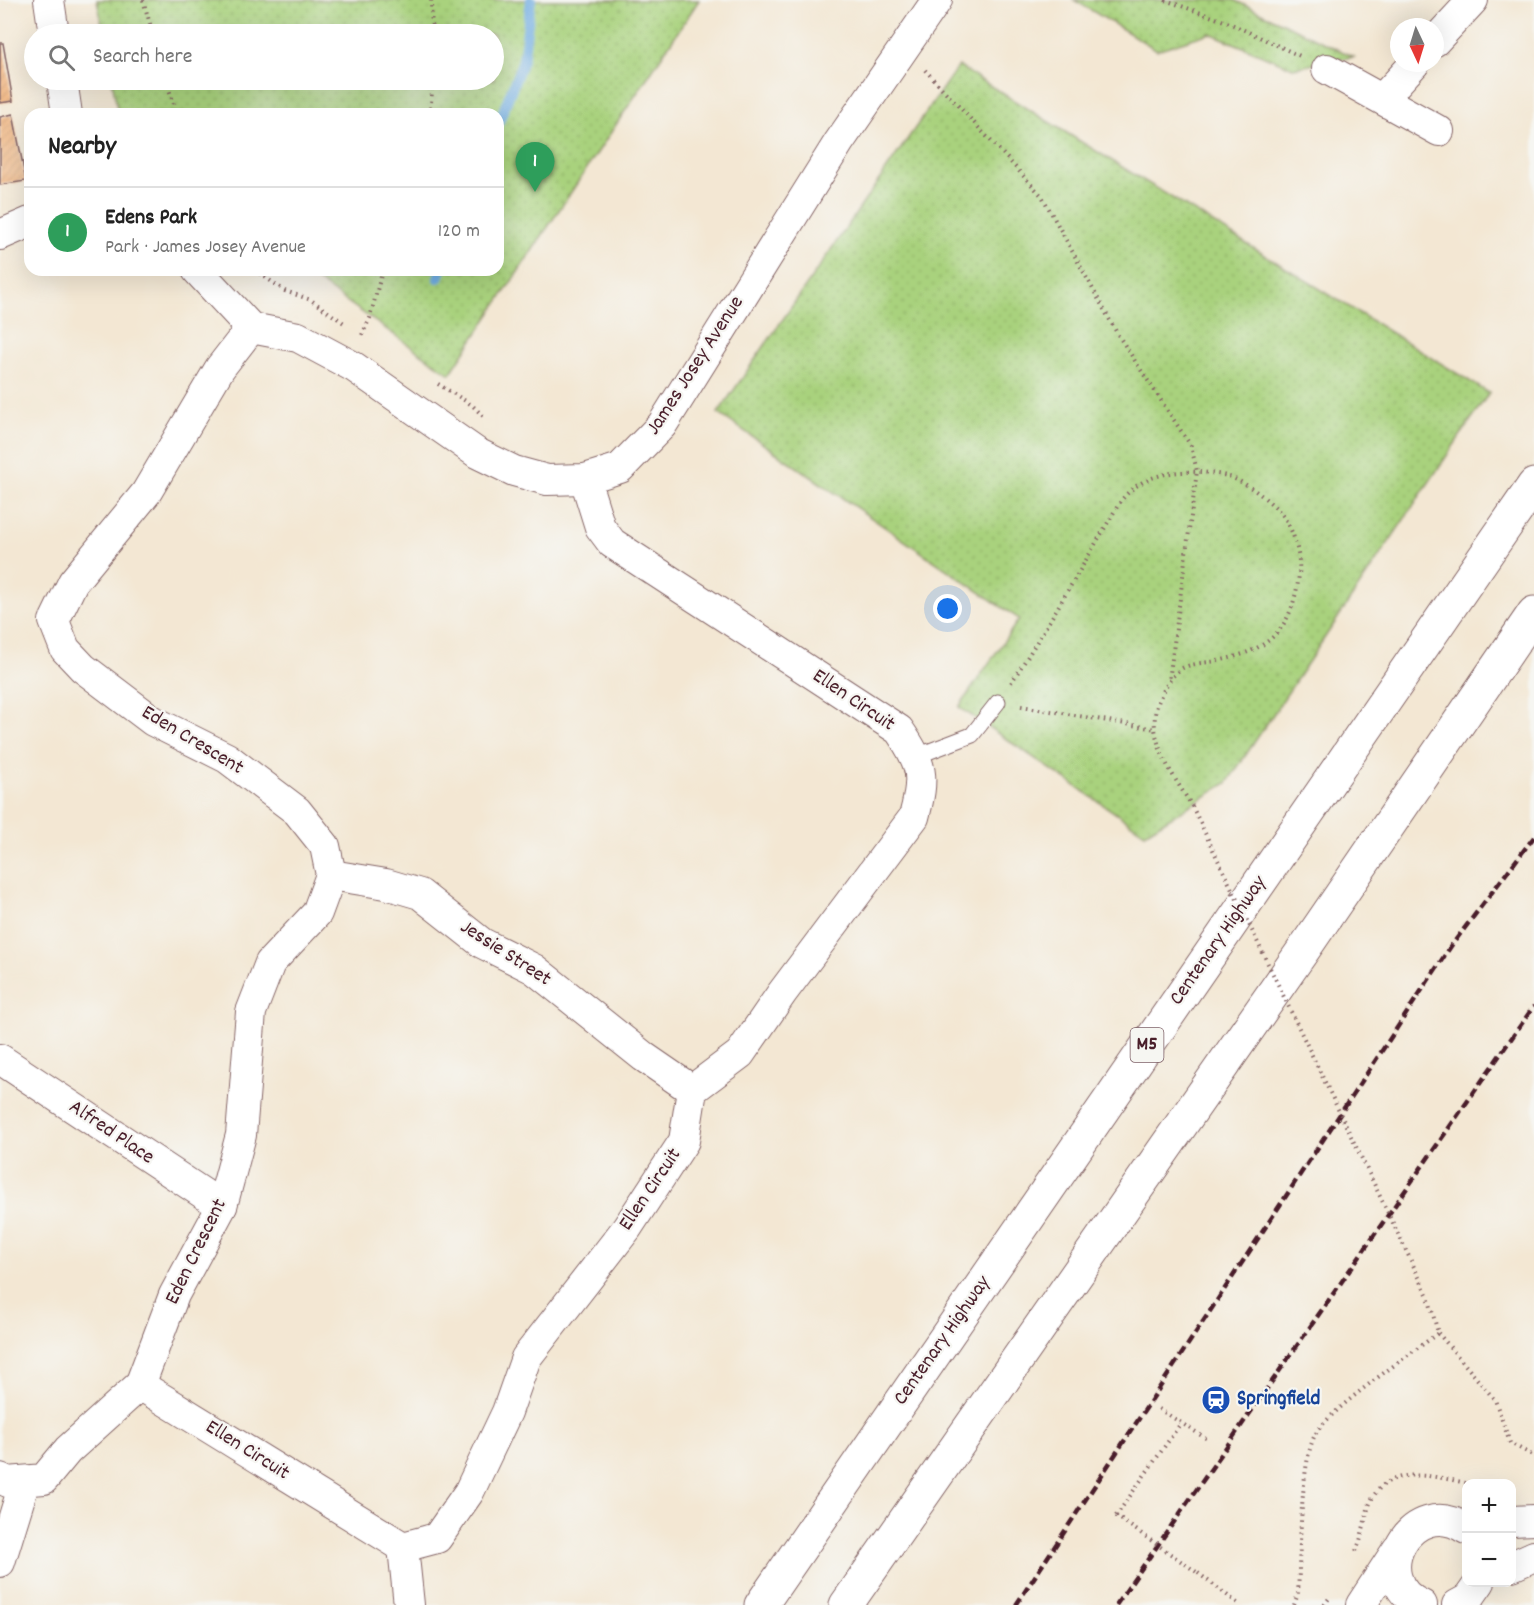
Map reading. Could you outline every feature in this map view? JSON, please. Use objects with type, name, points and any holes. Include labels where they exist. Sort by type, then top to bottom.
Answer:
[{"type":"highway","name":"Centenary Highway","points":[[761,1605],[1534,485]]},
{"type":"highway","points":[[846,1605],[1304,949],[1534,613]]},
{"type":"street","points":[[49,0],[53,24]]},
{"type":"street","name":"James Josey Avenue","points":[[251,328],[298,338],[354,367],[477,453],[514,471],[547,480],[585,478],[620,468],[662,424],[839,142],[937,0]]},
{"type":"street","points":[[1444,32],[1473,0]]},
{"type":"street","points":[[1327,69],[1440,131]]},
{"type":"street","points":[[1383,98],[1407,72]]},
{"type":"street","points":[[64,90],[67,108]]},
{"type":"street","points":[[0,235],[24,225]]},
{"type":"street","points":[[203,276],[251,328]]},
{"type":"street","name":"Eden Crescent","points":[[13,1479],[44,1479],[68,1450],[140,1385],[174,1296],[222,1206],[241,1135],[251,1012],[270,963],[317,914],[331,875],[325,846],[297,811],[227,758],[153,721],[83,668],[65,649],[54,621],[73,582],[146,493],[220,368],[251,328]]},
{"type":"street","name":"Ellen Circuit","points":[[140,1385],[403,1547],[437,1538],[469,1492],[507,1412],[526,1358],[627,1228],[684,1141],[692,1090],[740,1054],[782,993],[914,817],[922,788],[917,756],[899,730],[612,543],[600,527],[585,478]]},
{"type":"street","name":"Jessie Street","points":[[331,875],[386,884],[420,894],[482,944],[534,969],[644,1057],[692,1090]]},
{"type":"street","name":"Alfred Place","points":[[0,1059],[222,1206]]},
{"type":"street","points":[[0,1562],[13,1479]]},
{"type":"street","points":[[1361,1605],[1408,1534],[1420,1525],[1435,1520],[1461,1524]]},
{"type":"street","points":[[1516,1521],[1534,1520]]},
{"type":"street","points":[[1399,1546],[1395,1561],[1396,1576],[1403,1591],[1422,1605]]},
{"type":"street","points":[[403,1547],[410,1605]]},
{"type":"street","points":[[1516,1564],[1534,1556]]},
{"type":"street","points":[[1457,1605],[1468,1599],[1476,1587]]},
{"type":"lane","points":[[917,756],[972,735],[998,702]]},
{"type":"path","points":[[143,0],[150,24]]},
{"type":"path","points":[[431,0],[432,24]]},
{"type":"path","points":[[1165,0],[1227,22],[1327,69]]},
{"type":"path","points":[[904,48],[1042,196],[1118,335],[1191,446],[1197,471],[1169,681]]},
{"type":"path","points":[[169,90],[175,108]]},
{"type":"path","points":[[431,108],[432,90]]},
{"type":"path","points":[[264,276],[285,291],[311,300],[372,342]]},
{"type":"path","points":[[362,335],[370,318],[381,276]]},
{"type":"path","points":[[432,380],[472,405],[487,419]]},
{"type":"path","points":[[1155,729],[998,702],[1055,615],[1121,500],[1138,485],[1167,473],[1197,471],[1224,475],[1250,488],[1280,512],[1295,538],[1299,570],[1296,597],[1286,622],[1263,647],[1242,655],[1181,669],[1169,681],[1160,698],[1155,729],[1158,745],[1192,806],[1428,1296],[1438,1333],[1495,1400],[1510,1443],[1534,1455]]},
{"type":"path","points":[[1293,1605],[1298,1594],[1306,1475],[1316,1434],[1340,1409],[1438,1333]]},
{"type":"path","points":[[1159,1408],[1206,1439]]},
{"type":"path","points":[[1181,1423],[1116,1516],[1240,1605]]},
{"type":"green space","points":[[97,0],[699,0],[450,374],[311,276],[504,276],[504,108],[117,108],[114,90],[504,90],[504,24],[102,24]]},
{"type":"green space","points":[[1074,0],[1234,0],[1354,57],[1293,68],[1210,33],[1157,50]]},
{"type":"green space","points":[[958,66],[1489,393],[1227,783],[1145,833],[959,707],[1019,619],[718,413]]},
{"type":"building","points":[[0,43],[3,43],[13,101],[0,103]]},
{"type":"building","points":[[13,114],[24,181],[0,185],[0,117]]},
{"type":"waterway","points":[[504,109],[523,60],[531,0]]},
{"type":"railway","points":[[1016,1605],[1451,946],[1534,837]]},
{"type":"railway","points":[[1116,1605],[1534,1006]]},
{"type":"place","name":"Edens Park","points":[[535,192]]},
{"type":"place","name":"Springfield","points":[[1216,1400]]}]
